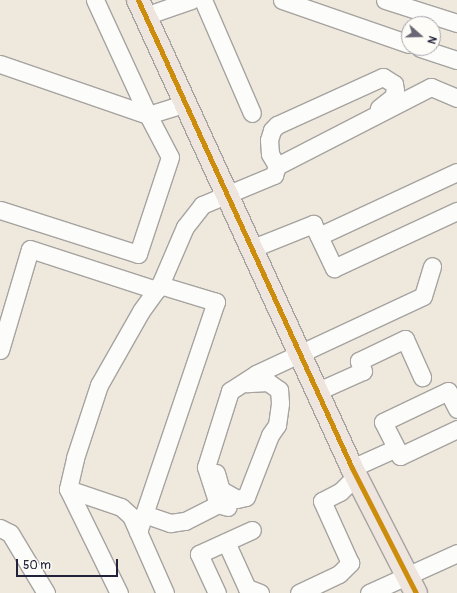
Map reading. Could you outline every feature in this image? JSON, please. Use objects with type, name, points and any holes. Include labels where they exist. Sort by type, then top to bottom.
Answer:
[{"type":"main road","points":[[142,8],[187,103],[354,472],[411,584]]},
{"type":"street","points":[[0,210],[138,254],[170,157],[148,115],[95,0]]},
{"type":"street","points":[[142,8],[192,0]]},
{"type":"street","points":[[203,0],[252,112]]},
{"type":"street","points":[[282,0],[401,41]]},
{"type":"street","points":[[386,0],[457,23]]},
{"type":"street","points":[[441,55],[457,60]]},
{"type":"street","points":[[0,64],[148,115],[187,103]]},
{"type":"street","points":[[277,166],[270,154],[269,140],[272,130],[277,125],[383,77],[394,84],[395,90],[392,97],[378,108],[376,115]]},
{"type":"street","points":[[119,593],[68,489],[75,458],[99,385],[141,311],[158,287],[185,227],[202,205],[274,175],[277,166],[431,87],[457,98]]},
{"type":"street","points":[[318,236],[457,172]]},
{"type":"street","points":[[253,248],[312,224],[334,268],[457,211]]},
{"type":"street","points":[[0,350],[30,249],[158,287],[216,302],[138,532]]},
{"type":"street","points":[[218,504],[206,467],[230,391],[243,383],[423,296],[432,266]]},
{"type":"street","points":[[318,391],[363,371],[359,361],[405,339],[422,377]]},
{"type":"street","points":[[144,514],[170,523],[185,521],[218,504],[237,509],[248,504],[255,495],[277,425],[280,403],[279,390],[268,382],[243,383]]},
{"type":"street","points":[[457,409],[448,391],[383,422],[400,456],[457,429]]},
{"type":"street","points":[[229,394],[234,408],[216,464],[218,483],[221,490],[229,496],[237,499],[246,497],[270,435],[277,425]]},
{"type":"street","points":[[298,593],[339,574],[350,563],[322,501],[340,492],[354,472],[396,448]]},
{"type":"street","points":[[68,489],[122,507],[131,516],[165,593]]},
{"type":"street","points":[[0,528],[10,533],[46,593]]},
{"type":"street","points":[[217,593],[199,554],[252,530]]},
{"type":"street","points":[[226,542],[247,588],[260,593]]},
{"type":"street","points":[[369,593],[411,584],[457,553]]},
{"type":"transit line","points":[[138,0],[352,468],[416,593]]}]
